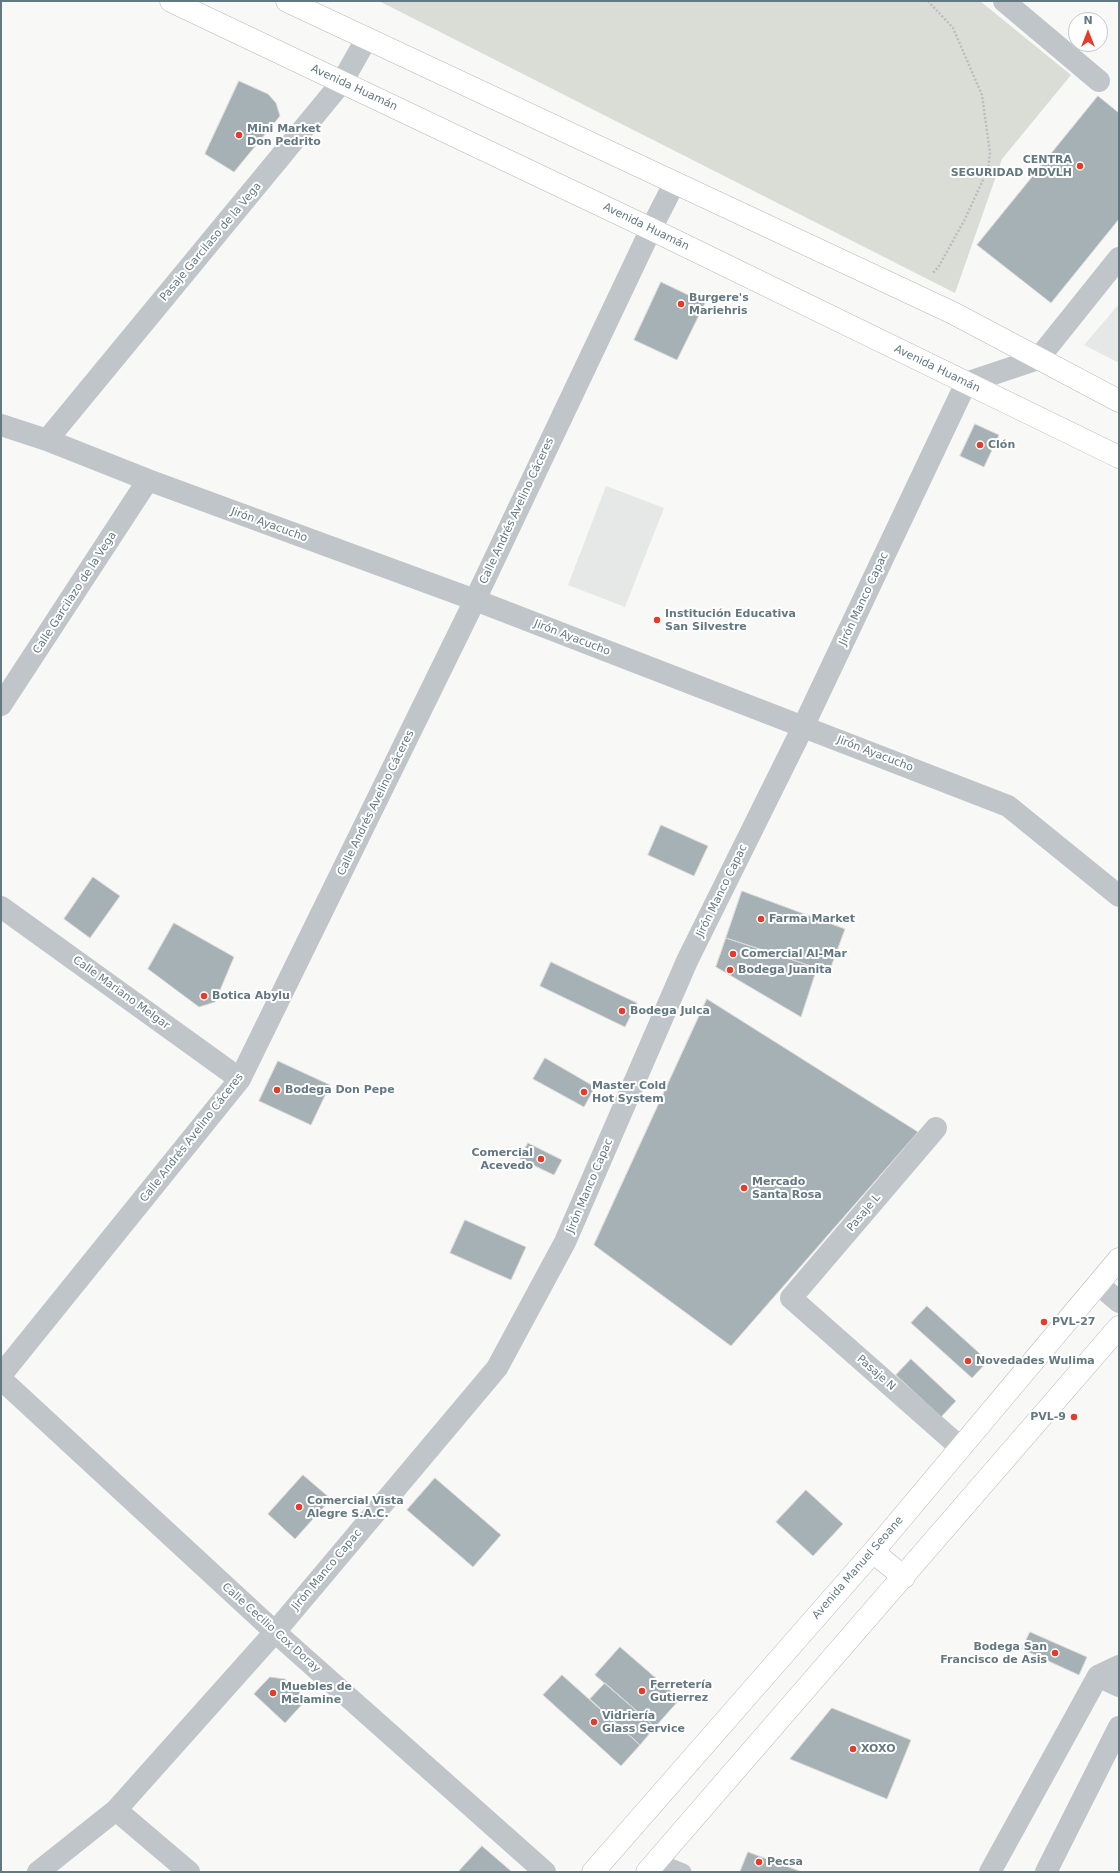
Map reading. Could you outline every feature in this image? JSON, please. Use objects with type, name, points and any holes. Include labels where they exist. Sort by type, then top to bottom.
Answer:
[{"type":"main road","name":"Avenida Huamán","points":[[171,1],[651,229],[1119,457]]},
{"type":"main road","points":[[287,1],[675,182],[953,314],[1119,401]]},
{"type":"main road","name":"Avenida Manuel Seoane","points":[[593,1872],[873,1552],[1119,1259]]},
{"type":"main road","points":[[651,1867],[904,1577],[1119,1327]]},
{"type":"main road","points":[[873,1552],[904,1577]]},
{"type":"street","points":[[1004,1],[1099,81]]},
{"type":"street","name":"Pasaje Garcilaso de la Vega","points":[[47,440],[342,82],[367,38]]},
{"type":"street","name":"Calle Andrés Avelino Cáceres","points":[[1,1375],[240,1079],[475,600],[651,229],[675,182]]},
{"type":"street","points":[[966,383],[1038,359],[1119,258]]},
{"type":"street","name":"Jirón Manco Capac","points":[[38,1872],[116,1810],[275,1632],[497,1368],[566,1242],[687,961],[804,727],[966,383]]},
{"type":"street","name":"Jirón Ayacucho","points":[[1,425],[47,440],[148,480],[475,600],[1008,806],[1119,896]]},
{"type":"street","name":"Calle Garcilazo de la Vega","points":[[1,705],[148,480]]},
{"type":"street","name":"Calle Mariano Melgar","points":[[1,907],[240,1079]]},
{"type":"street","name":"Pasaje L","points":[[791,1298],[936,1128]]},
{"type":"street","points":[[1098,1284],[1119,1302]]},
{"type":"street","name":"Pasaje N","points":[[791,1298],[960,1447]]},
{"type":"street","name":"Calle Cecilio Cox Doray","points":[[1,1380],[275,1632],[545,1872]]},
{"type":"street","points":[[990,1872],[1098,1676],[1119,1666]]},
{"type":"street","points":[[1098,1676],[1119,1686]]},
{"type":"street","points":[[1046,1872],[1119,1727]]},
{"type":"street","points":[[116,1810],[189,1872]]},
{"type":"lane","points":[[651,1867],[683,1872]]},
{"type":"path","points":[[928,1],[953,28],[982,95],[990,153],[988,169],[964,221],[939,266],[930,277]]},
{"type":"shaded area","points":[[379,1],[980,1],[1071,75],[1002,159],[955,293]]},
{"type":"shaded area","points":[[1119,304],[1119,363],[1084,345]]},
{"type":"shaded area","points":[[606,486],[664,508],[625,607],[568,585]]},
{"type":"building","name":"Mini Market Don Pedrito","points":[[239,81],[268,94],[276,103],[280,116],[234,172],[205,154]]},
{"type":"building","name":"CENTRA SEGURIDAD MDVLH","points":[[1098,96],[1119,113],[1119,219],[1051,303],[977,245]]},
{"type":"building","points":[[661,282],[705,303],[677,360],[634,340]]},
{"type":"building","name":"Clón","points":[[975,424],[999,435],[984,467],[960,456]]},
{"type":"building","points":[[661,825],[708,846],[694,876],[648,855]]},
{"type":"building","points":[[93,877],[120,896],[90,938],[64,919]]},
{"type":"building","points":[[742,891],[845,929],[828,975],[817,968],[726,938]]},
{"type":"building","points":[[174,923],[234,957],[215,1002],[199,1007],[148,969]]},
{"type":"building","points":[[726,938],[817,968],[801,1017],[716,967]]},
{"type":"building","points":[[551,962],[637,1003],[625,1027],[540,986]]},
{"type":"building","name":"Mercado Santa Rosa","points":[[707,999],[918,1132],[731,1346],[594,1245]]},
{"type":"building","points":[[545,1058],[595,1087],[584,1107],[533,1079]]},
{"type":"building","points":[[278,1061],[330,1085],[311,1125],[259,1101]]},
{"type":"building","name":"Comercial Acevedo","points":[[528,1143],[562,1160],[554,1175],[520,1159]]},
{"type":"building","points":[[465,1220],[526,1247],[511,1280],[450,1253]]},
{"type":"building","points":[[927,1306],[988,1361],[972,1378],[911,1323]]},
{"type":"building","points":[[911,1359],[956,1401],[941,1417],[896,1375]]},
{"type":"building","name":"Comercial Vista Alegre S.A.C.","points":[[303,1475],[331,1499],[295,1539],[268,1514]]},
{"type":"building","points":[[435,1478],[501,1535],[473,1567],[407,1510]]},
{"type":"building","points":[[806,1490],[843,1524],[813,1556],[776,1522]]},
{"type":"building","name":"Bodega San Francisco de Asis","points":[[1030,1632],[1087,1657],[1079,1675],[1022,1649]]},
{"type":"building","name":"Ferretería Gutierrez","points":[[620,1647],[680,1699],[655,1727],[595,1675]]},
{"type":"building","name":"Vidriería Glass Service","points":[[562,1675],[640,1745],[621,1766],[543,1695]]},
{"type":"building","points":[[270,1677],[285,1679],[307,1699],[285,1723],[254,1694]]},
{"type":"building","points":[[605,1683],[655,1727],[640,1745],[590,1699]]},
{"type":"building","name":"XOXO","points":[[832,1708],[911,1740],[887,1799],[790,1759]]},
{"type":"building","points":[[482,1846],[512,1872],[458,1872]]},
{"type":"building","name":"Pecsa","points":[[748,1852],[802,1872],[740,1872]]},
{"type":"place","name":"Mini Market Don Pedrito","points":[[239,135]]},
{"type":"place","name":"CENTRA SEGURIDAD MDVLH","points":[[1080,166]]},
{"type":"place","name":"Burgere's Mariehris","points":[[681,304]]},
{"type":"place","name":"Clón","points":[[980,445]]},
{"type":"place","name":"Institución Educativa San Silvestre","points":[[657,620]]},
{"type":"place","name":"Farma Market","points":[[761,919]]},
{"type":"place","name":"Comercial Al-Mar","points":[[733,954]]},
{"type":"place","name":"Bodega Juanita","points":[[730,970]]},
{"type":"place","name":"Botica Abylu","points":[[204,996]]},
{"type":"place","name":"Bodega Julca","points":[[622,1011]]},
{"type":"place","name":"Bodega Don Pepe","points":[[277,1090]]},
{"type":"place","name":"Master Cold Hot System","points":[[584,1092]]},
{"type":"place","name":"Comercial Acevedo","points":[[541,1159]]},
{"type":"place","name":"Mercado Santa Rosa","points":[[744,1188]]},
{"type":"place","name":"PVL-27","points":[[1044,1322]]},
{"type":"place","name":"Novedades Wulima","points":[[968,1361]]},
{"type":"place","name":"PVL-9","points":[[1074,1417]]},
{"type":"place","name":"Comercial Vista Alegre S.A.C.","points":[[299,1507]]},
{"type":"place","name":"Bodega San Francisco de Asis","points":[[1055,1653]]},
{"type":"place","name":"Ferretería Gutierrez","points":[[642,1691]]},
{"type":"place","name":"Muebles de Melamine","points":[[273,1693]]},
{"type":"place","name":"Vidriería Glass Service","points":[[594,1722]]},
{"type":"place","name":"XOXO","points":[[853,1749]]},
{"type":"place","name":"Pecsa","points":[[759,1862]]}]
